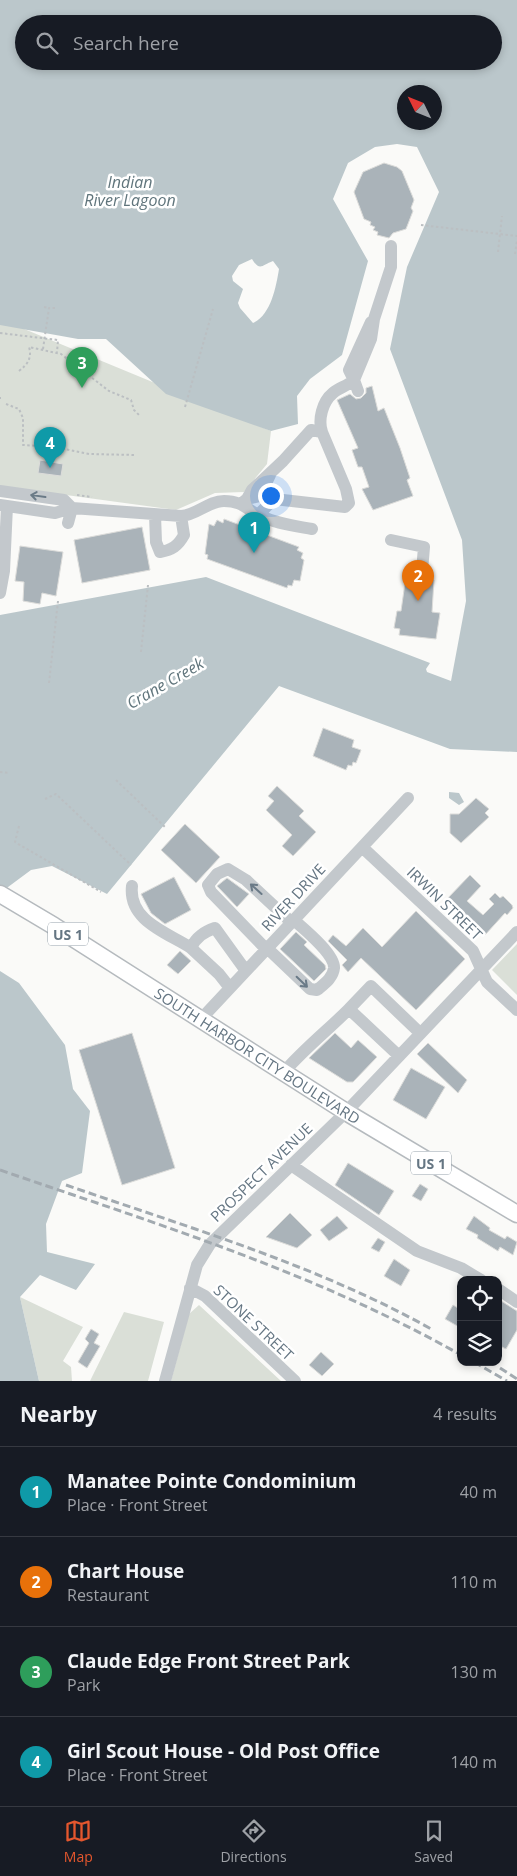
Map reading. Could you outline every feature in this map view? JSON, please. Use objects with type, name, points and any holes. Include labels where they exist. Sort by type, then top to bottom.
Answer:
[{"type":"main road","name":"SOUTH HARBOR CITY BOULEVARD","points":[[0,894],[24,906],[346,1112],[517,1214]]},
{"type":"street","points":[[245,501],[252,490],[317,431],[320,425],[321,414],[332,394],[356,386],[371,339],[374,319],[391,267],[391,246]]},
{"type":"street","points":[[258,515],[274,499],[334,507],[345,507],[349,503],[346,489],[317,431]]},
{"type":"street","points":[[0,593],[4,572],[6,491],[64,500],[72,508]]},
{"type":"street","points":[[5,506],[55,513],[72,508],[186,516],[209,503],[245,501],[258,515],[275,522],[312,529]]},
{"type":"street","points":[[68,523],[72,508]]},
{"type":"street","points":[[155,515],[156,542],[160,552],[171,550],[180,543],[184,535],[181,516]]},
{"type":"street","points":[[391,540],[424,547],[422,571]]},
{"type":"street","name":"RIVER DRIVE","points":[[201,1019],[408,798]]},
{"type":"street","name":"IRWIN STREET","points":[[362,847],[473,951],[487,982],[517,1010]]},
{"type":"street","points":[[228,869],[246,880],[293,921],[324,948],[333,962],[334,970],[328,980],[317,990],[310,989],[267,949],[211,892],[208,885],[217,874],[228,869]]},
{"type":"street","points":[[132,886],[131,894],[149,924],[191,948],[219,974],[230,988]]},
{"type":"street","points":[[191,948],[194,941],[204,932],[215,928],[246,971]]},
{"type":"street","name":"PROSPECT AVENUE","points":[[165,1381],[200,1257],[210,1244],[346,1112],[480,968],[517,932]]},
{"type":"street","points":[[284,1072],[300,1054],[324,1034],[371,986],[420,1033]]},
{"type":"street","points":[[349,1008],[398,1055]]},
{"type":"street","points":[[291,1165],[417,1251],[461,1268],[474,1276]]},
{"type":"street","name":"STONE STREET","points":[[190,1288],[205,1296],[295,1381]]},
{"type":"street","points":[[502,1292],[517,1302]]},
{"type":"path","points":[[498,252],[502,216]]},
{"type":"path","points":[[421,225],[500,234],[517,238],[515,254]]},
{"type":"path","points":[[44,307],[55,308]]},
{"type":"path","points":[[43,349],[49,308]]},
{"type":"path","points":[[185,407],[213,309]]},
{"type":"path","points":[[0,333],[58,340],[57,352]]},
{"type":"path","points":[[19,371],[30,361],[29,347],[57,352],[109,391],[131,400],[134,410],[139,415]]},
{"type":"path","points":[[6,404],[19,409],[23,418],[24,445],[54,447],[89,454],[135,455]]},
{"type":"path","points":[[141,652],[148,585]]},
{"type":"path","points":[[49,683],[58,602]]},
{"type":"path","points":[[0,772],[9,773]]},
{"type":"path","points":[[116,780],[165,827]]},
{"type":"path","points":[[45,800],[56,794],[131,865]]},
{"type":"path","points":[[19,826],[15,842],[101,892]]},
{"type":"shaded area","points":[[0,319],[271,431],[267,464],[244,492],[215,493],[176,510],[0,486]]},
{"type":"shaded area","points":[[517,944],[517,995],[492,970]]},
{"type":"shaded area","points":[[20,1297],[83,1327],[63,1361],[71,1367],[72,1381],[39,1381]]},
{"type":"shaded area","points":[[199,1305],[281,1381],[171,1381],[189,1314]]},
{"type":"shaded area","points":[[124,1312],[164,1322],[148,1381],[90,1381]]},
{"type":"water","name":"Indian River Lagoon","points":[[0,0],[517,0],[517,752],[450,749],[279,686],[107,894],[52,866],[31,870],[0,893],[0,615],[206,577],[430,663],[426,669],[427,672],[451,681],[466,601],[462,540],[390,349],[407,267],[439,192],[417,147],[397,144],[375,147],[348,163],[333,199],[368,261],[342,355],[310,379],[297,396],[298,424],[271,431],[166,394],[106,339],[78,339],[0,325]],"holes":[[[252,259],[259,266],[264,266],[273,261],[279,269],[272,300],[264,314],[253,323],[240,308],[238,303],[243,289],[233,281],[232,276],[239,265]]]},
{"type":"water","points":[[449,792],[459,793],[464,802],[459,805],[449,798]]},
{"type":"water","points":[[0,971],[19,983],[65,1045],[73,1089],[90,1111],[82,1173],[62,1181],[46,1224],[47,1252],[95,1264],[76,1290],[40,1275],[20,1297],[39,1381],[0,1381]]},
{"type":"building","points":[[384,163],[397,167],[402,171],[414,200],[411,208],[413,211],[406,229],[393,233],[389,238],[377,235],[378,232],[373,230],[375,227],[370,225],[371,222],[364,219],[354,192],[363,172]]},
{"type":"building","points":[[372,386],[378,411],[384,408],[400,448],[410,478],[407,480],[413,496],[373,510],[362,489],[369,487],[362,467],[358,467],[352,450],[358,448],[337,400],[350,394],[356,399],[361,398],[366,393],[366,388]]},
{"type":"building","points":[[40,460],[63,464],[61,476],[38,473]]},
{"type":"building","points":[[224,519],[299,547],[297,550],[303,553],[301,558],[304,560],[300,581],[294,580],[292,586],[288,585],[287,588],[207,559],[208,555],[205,554],[209,524],[214,526],[217,520],[223,523]]},
{"type":"building","points":[[142,527],[150,570],[82,583],[74,540]]},
{"type":"building","points":[[20,546],[63,552],[56,596],[42,593],[40,604],[23,601],[24,582],[15,581]]},
{"type":"building","points":[[423,579],[434,580],[432,612],[440,613],[436,639],[399,635],[400,629],[394,628],[397,611],[401,611],[405,583],[422,584]]},
{"type":"building","points":[[323,728],[354,740],[352,747],[361,750],[356,763],[353,762],[352,766],[348,765],[346,770],[313,756]]},
{"type":"building","points":[[277,786],[304,811],[299,816],[316,832],[293,856],[282,846],[292,835],[266,810],[274,801],[268,796]]},
{"type":"building","points":[[476,798],[489,809],[485,813],[489,817],[461,843],[450,833],[450,814],[459,814]]},
{"type":"building","points":[[185,824],[220,857],[196,883],[161,850]]},
{"type":"building","points":[[470,875],[481,886],[467,901],[483,915],[494,904],[489,899],[495,893],[500,898],[503,896],[513,908],[507,915],[505,913],[485,935],[446,900]]},
{"type":"building","points":[[174,877],[191,910],[165,924],[151,913],[141,894]]},
{"type":"building","points":[[227,878],[249,894],[237,907],[217,886]]},
{"type":"building","points":[[416,911],[465,959],[416,1010],[361,958],[348,972],[342,965],[347,960],[328,941],[333,935],[346,946],[363,928],[382,947]]},
{"type":"building","points":[[296,932],[307,942],[304,945],[325,965],[326,969],[314,981],[280,949]]},
{"type":"building","points":[[180,951],[191,961],[178,974],[167,965]]},
{"type":"building","points":[[132,1033],[175,1168],[122,1185],[79,1050]]},
{"type":"building","points":[[335,1033],[351,1048],[358,1040],[377,1057],[353,1082],[347,1082],[309,1058]]},
{"type":"building","points":[[428,1043],[467,1080],[458,1093],[417,1054]]},
{"type":"building","points":[[411,1068],[445,1087],[426,1119],[393,1100]]},
{"type":"building","points":[[348,1163],[394,1191],[379,1215],[335,1185]]},
{"type":"building","points":[[420,1184],[428,1189],[421,1201],[412,1196]]},
{"type":"building","points":[[290,1213],[312,1235],[297,1248],[266,1237]]},
{"type":"building","points":[[337,1216],[348,1228],[329,1241],[320,1230]]},
{"type":"building","points":[[474,1216],[490,1228],[489,1230],[505,1239],[507,1236],[517,1242],[513,1255],[500,1247],[498,1251],[477,1238],[478,1235],[466,1229]]},
{"type":"building","points":[[378,1238],[385,1242],[379,1252],[371,1248]]},
{"type":"building","points":[[394,1259],[410,1270],[401,1286],[384,1276]]},
{"type":"building","points":[[502,1302],[517,1311],[517,1330],[506,1349],[502,1347]]},
{"type":"building","points":[[453,1305],[457,1308],[457,1326],[445,1319]]},
{"type":"building","points":[[91,1329],[99,1334],[94,1343],[100,1346],[87,1368],[78,1362],[89,1343],[85,1339]]},
{"type":"building","points":[[321,1352],[334,1364],[322,1376],[309,1365]]},
{"type":"railway","points":[[0,1170],[177,1231],[293,1275],[350,1299],[457,1353]]},
{"type":"railway","points":[[66,1185],[207,1233],[299,1267],[390,1307],[433,1330]]},
{"type":"railway","points":[[481,1366],[507,1381]]},
{"type":"railway","points":[[500,1368],[517,1379]]},
{"type":"place","name":"Claude Edge Front Street Park","points":[[82,388]]},
{"type":"place","name":"Girl Scout House - Old Post Office","points":[[50,468]]},
{"type":"place","name":"Manatee Pointe Condominium","points":[[254,553]]},
{"type":"place","name":"Chart House","points":[[418,601]]},
{"type":"water label","name":"Crane Creek","points":[[165,683]]}]
